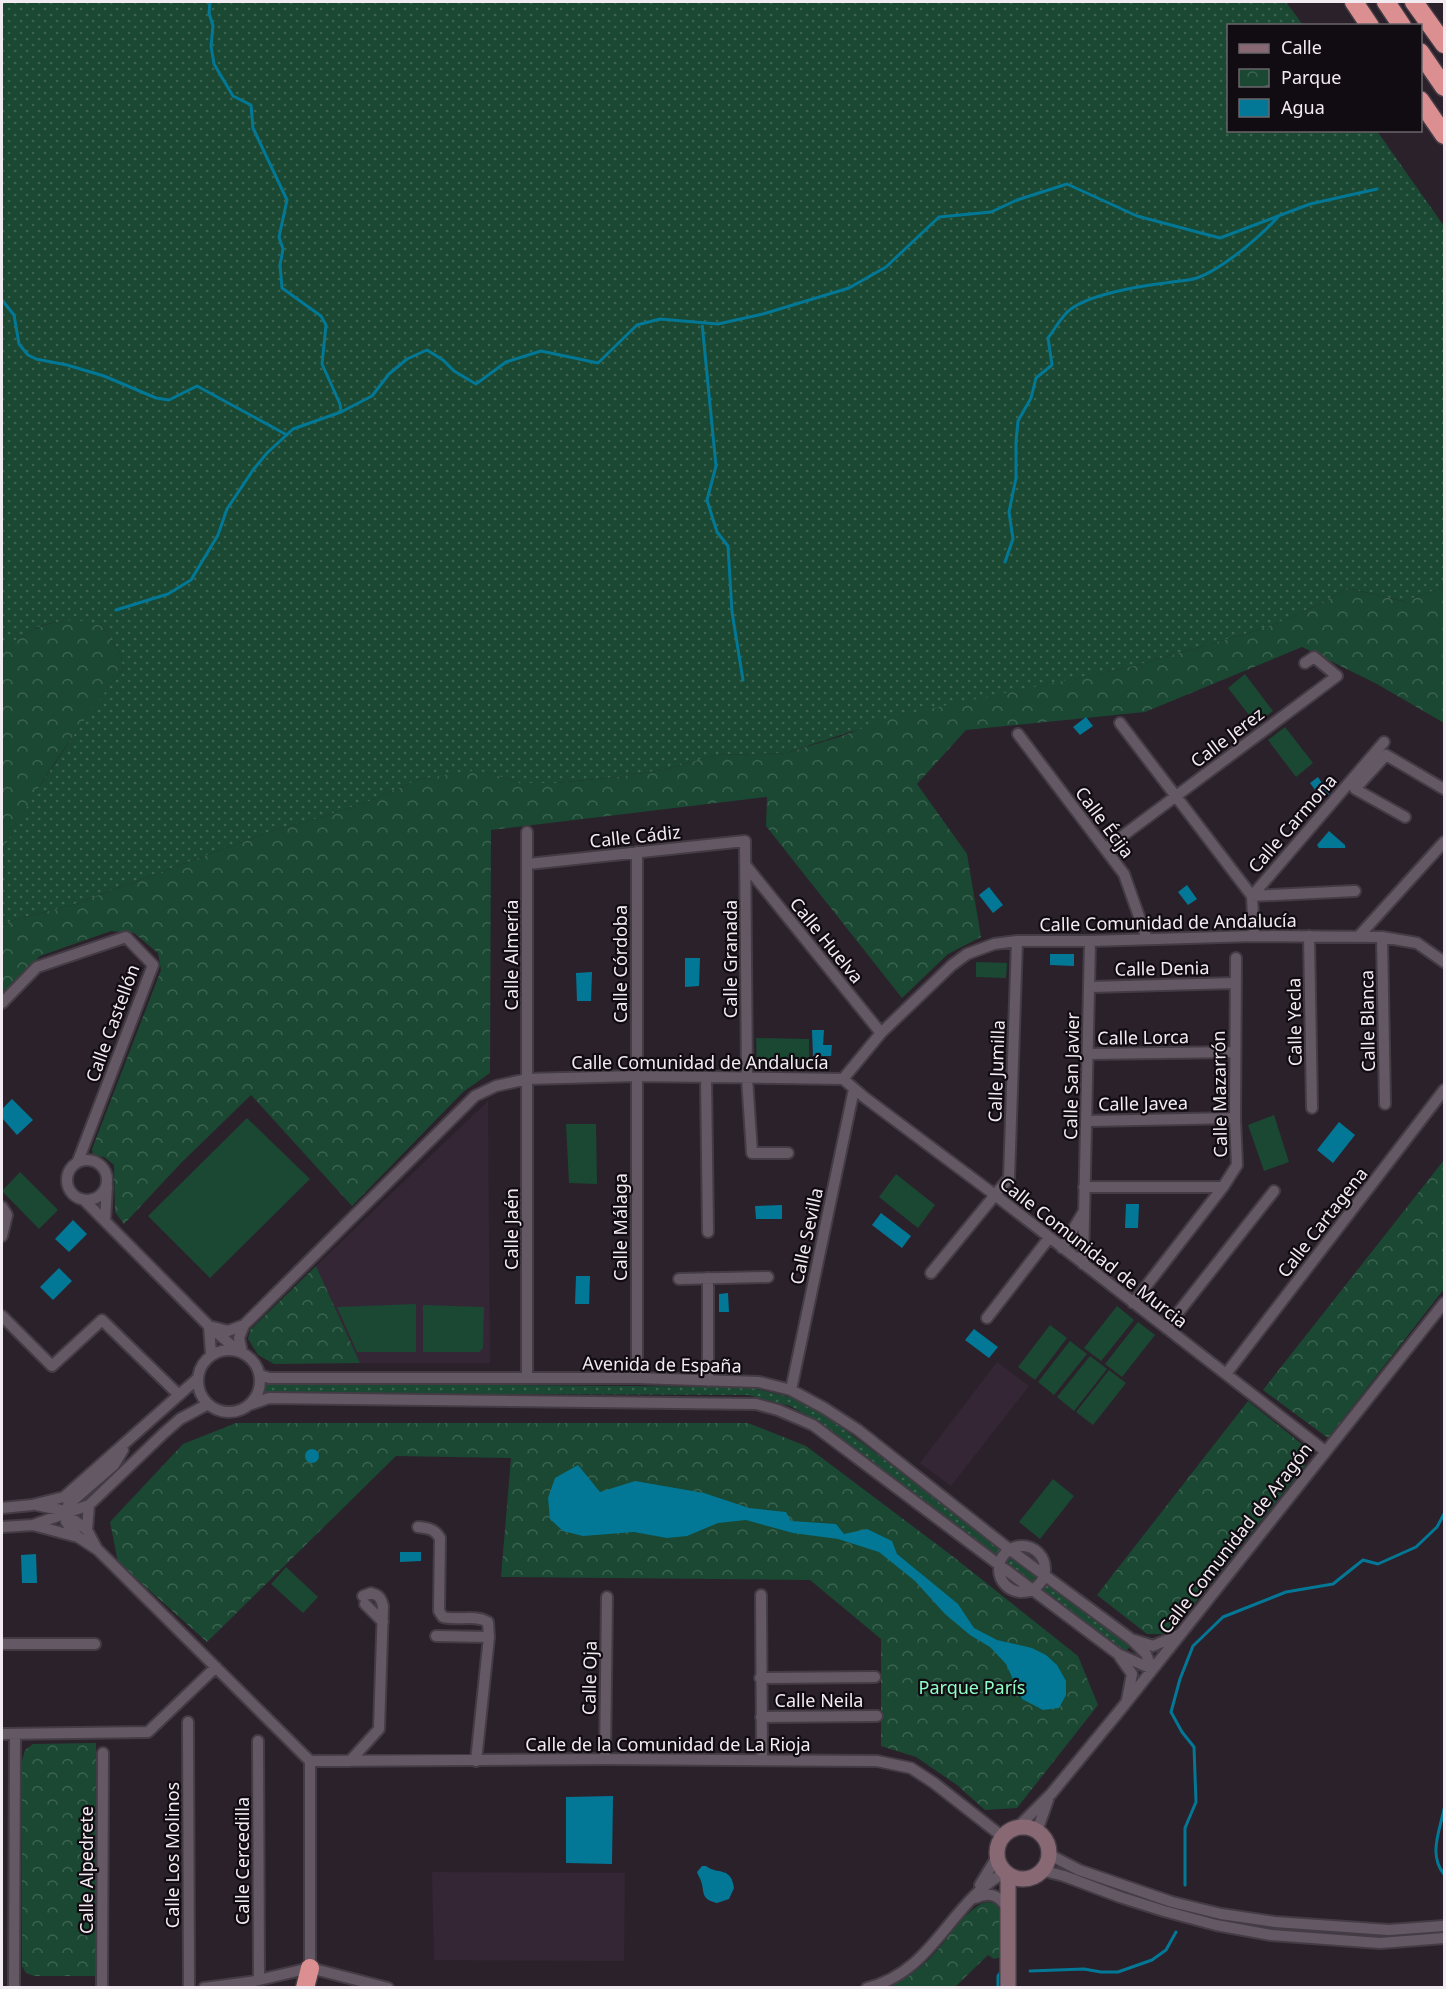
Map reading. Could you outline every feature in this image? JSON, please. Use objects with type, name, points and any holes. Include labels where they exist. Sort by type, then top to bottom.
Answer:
[{"type":"highway","points":[[1353,2],[1368,22]]},
{"type":"highway","points":[[1386,2],[1401,24]]},
{"type":"highway","points":[[1414,2],[1444,44]]},
{"type":"highway","points":[[1422,55],[1444,87]]},
{"type":"highway","points":[[1422,103],[1444,135]]},
{"type":"highway","points":[[304,1988],[310,1968]]},
{"type":"highway","points":[[310,1968],[311,1988]]},
{"type":"street","name":"Calle Jerez","points":[[1105,849],[1337,676],[1314,657],[1305,663]]},
{"type":"street","points":[[1120,723],[1252,896],[1355,891]]},
{"type":"street","name":"Calle Écija","points":[[1018,735],[1124,874],[1147,939]]},
{"type":"street","name":"Calle Carmona","points":[[1254,936],[1252,896],[1383,742]]},
{"type":"street","points":[[1405,817],[1355,789],[1386,755],[1444,789]]},
{"type":"street","name":"Calle Almería","points":[[526,832],[528,864],[527,1079]]},
{"type":"street","name":"Calle Cádiz","points":[[528,864],[745,841]]},
{"type":"street","name":"Calle Granada","points":[[745,841],[747,1078],[752,1153],[788,1153]]},
{"type":"street","points":[[1358,937],[1444,842]]},
{"type":"street","name":"Calle Córdoba","points":[[636,1076],[637,852]]},
{"type":"street","name":"Calle Huelva","points":[[747,867],[881,1033]]},
{"type":"street","name":"Calle Comunidad de Andalucía","points":[[244,1325],[476,1096],[496,1086],[527,1079],[636,1076],[843,1079],[881,1033],[952,965],[967,954],[994,944],[1254,936],[1382,937],[1418,943],[1444,962]]},
{"type":"street","name":"Calle Yecla","points":[[1309,936],[1312,1108]]},
{"type":"street","name":"Calle Blanca","points":[[1382,937],[1385,1104]]},
{"type":"street","name":"Calle Castellón","points":[[2,1002],[37,967],[126,938],[153,964],[78,1161]]},
{"type":"street","name":"Calle Jumilla","points":[[931,1273],[1010,1178],[1017,942]]},
{"type":"street","name":"Calle San Javier","points":[[1083,1264],[1088,1121],[1090,942]]},
{"type":"street","name":"Calle Mazarrón","points":[[1133,1303],[1238,1165],[1235,1118],[1236,958]]},
{"type":"street","name":"Calle Denia","points":[[1090,987],[1235,983]]},
{"type":"street","name":"Calle Lorca","points":[[1088,1054],[1235,1052]]},
{"type":"street","name":"Calle Málaga","points":[[636,1076],[637,1378]]},
{"type":"street","points":[[706,1077],[708,1232]]},
{"type":"street","name":"Calle Jaén","points":[[527,1079],[527,1378]]},
{"type":"street","name":"Calle Comunidad de Murcia","points":[[843,1079],[1325,1451]]},
{"type":"street","name":"Calle Sevilla","points":[[791,1390],[854,1089]]},
{"type":"street","name":"Calle Cartagena","points":[[1226,1374],[1444,1090]]},
{"type":"street","name":"Calle Javea","points":[[1088,1121],[1235,1118]]},
{"type":"street","points":[[105,1221],[107,1185],[107,1173],[102,1165],[90,1159],[78,1161],[69,1169],[66,1178],[69,1190],[75,1197],[84,1200],[92,1200],[100,1196],[107,1185]]},
{"type":"street","points":[[1084,1187],[1223,1186]]},
{"type":"street","points":[[1166,1328],[1274,1191]]},
{"type":"street","points":[[84,1200],[209,1326],[257,1365],[260,1387],[256,1397],[249,1405]]},
{"type":"street","points":[[2,1236],[4,1211]]},
{"type":"street","points":[[1062,1248],[1084,1211]]},
{"type":"street","points":[[987,1318],[1049,1238]]},
{"type":"street","points":[[678,1279],[768,1277]]},
{"type":"street","points":[[708,1278],[708,1381]]},
{"type":"street","name":"Calle Comunidad de Aragón","points":[[1018,1827],[1051,1794],[1126,1702],[1444,1303]]},
{"type":"street","points":[[2,1316],[52,1366],[102,1320],[178,1394]]},
{"type":"street","points":[[209,1326],[228,1330],[244,1325]]},
{"type":"street","points":[[240,1351],[239,1338],[244,1325]]},
{"type":"street","points":[[209,1326],[211,1354]]},
{"type":"street","points":[[240,1351],[228,1349],[211,1354],[199,1369],[197,1379],[201,1397],[217,1410],[239,1411],[269,1398],[756,1404],[778,1410],[813,1425],[1118,1654],[1152,1669]]},
{"type":"street","name":"Avenida de España","points":[[260,1375],[269,1378],[637,1378],[759,1382],[791,1390],[858,1430],[1010,1549],[1131,1639],[1146,1654],[1152,1669]]},
{"type":"street","points":[[2,1508],[32,1505],[64,1497],[197,1379]]},
{"type":"street","points":[[33,1525],[89,1505],[180,1419],[207,1404]]},
{"type":"street","points":[[67,1514],[68,1505],[114,1466],[130,1440]]},
{"type":"street","points":[[32,1505],[61,1510],[67,1514],[98,1550],[310,1761],[310,1968]]},
{"type":"street","points":[[82,1533],[89,1505]]},
{"type":"street","points":[[2,1527],[33,1525],[82,1533]]},
{"type":"street","points":[[418,1527],[437,1532],[440,1538],[439,1611],[443,1617],[450,1619],[481,1618],[488,1622],[489,1636],[476,1761]]},
{"type":"street","points":[[999,1564],[1010,1549]]},
{"type":"street","points":[[1034,1590],[1041,1584],[1045,1575]]},
{"type":"street","points":[[350,1761],[379,1729],[383,1622],[381,1599],[377,1594],[371,1593],[364,1600]]},
{"type":"street","name":"Calle Neila","points":[[762,1595],[760,1678],[762,1760]]},
{"type":"street","name":"Calle Oja","points":[[605,1759],[607,1597]]},
{"type":"street","name":"Avenida de España","points":[[1131,1639],[1153,1646],[1181,1634]]},
{"type":"street","points":[[436,1636],[489,1636]]},
{"type":"street","points":[[2,1644],[95,1644]]},
{"type":"street","points":[[1118,1654],[1132,1674],[1126,1702]]},
{"type":"street","points":[[2,1734],[148,1732],[216,1667]]},
{"type":"street","name":"Calle Neila","points":[[760,1678],[875,1677]]},
{"type":"street","name":"Calle Neila","points":[[761,1717],[877,1716]]},
{"type":"street","name":"Calle Los Molinos","points":[[188,1722],[189,1988]]},
{"type":"street","points":[[14,1988],[15,1734]]},
{"type":"street","name":"Calle Cercedilla","points":[[258,1741],[259,1980]]},
{"type":"street","name":"Calle Alpedrete","points":[[102,1988],[104,1753]]},
{"type":"street","name":"Calle de la Comunidad de La Rioja","points":[[310,1761],[605,1759],[877,1761],[911,1768],[1003,1837]]},
{"type":"street","name":"Calle Comunidad de Aragón","points":[[1036,1831],[1051,1794]]},
{"type":"street","points":[[969,1901],[997,1857],[998,1846],[1007,1832],[1018,1827],[1031,1828],[1036,1831],[1045,1841],[1048,1854],[1045,1866],[1027,1878],[1018,1896],[1017,1988]]},
{"type":"street","points":[[1048,1854],[1079,1870],[1172,1902],[1221,1914],[1275,1922],[1389,1930],[1444,1926]]},
{"type":"street","points":[[997,1857],[1007,1873],[1010,1914],[1008,1988]]},
{"type":"street","points":[[1041,1870],[1064,1876],[1120,1898],[1216,1925],[1271,1935],[1380,1943],[1444,1938]]},
{"type":"street","points":[[1007,1873],[1014,1877],[1027,1878]]},
{"type":"street","points":[[867,1988],[894,1978],[914,1964],[932,1947],[969,1901],[990,1880],[1007,1873]]},
{"type":"street","points":[[969,1901],[987,1893],[996,1895],[1010,1914]]},
{"type":"street","points":[[204,1988],[259,1980],[310,1968],[388,1988]]},
{"type":"shaded area","points":[[488,1101],[490,1363],[360,1363],[316,1266]]},
{"type":"shaded area","points":[[997,1362],[1029,1386],[951,1486],[920,1463]]},
{"type":"shaded area","points":[[432,1872],[625,1873],[624,1961],[434,1960]]},
{"type":"green space","points":[[2,2],[1286,2],[1302,24],[1227,24],[1227,132],[1378,132],[1444,226],[1444,587],[1407,602],[1347,588],[1288,619],[1255,631],[1134,666],[1004,694],[850,732],[786,753],[716,755],[663,770],[556,783],[519,783],[486,772],[420,779],[367,802],[274,830],[72,905],[10,921],[2,929],[2,851],[25,808],[90,711],[123,669],[121,655],[102,626],[86,623],[60,622],[38,627],[2,649]]},
{"type":"green space","points":[[1444,587],[1444,723],[1377,684],[1302,647],[1145,712],[966,730],[917,784],[967,854],[981,937],[948,954],[902,998],[766,826],[767,797],[491,830],[490,1073],[463,1092],[352,1206],[251,1095],[181,1163],[124,1224],[115,1212],[114,1165],[104,1157],[93,1155],[92,1149],[161,970],[158,953],[134,933],[111,931],[40,956],[2,995],[2,929],[10,921],[72,905],[274,830],[367,802],[420,779],[470,771],[486,772],[519,783],[556,783],[663,770],[716,755],[786,753],[842,736],[891,717],[1134,666],[1255,631],[1288,619],[1347,588],[1406,602]]},
{"type":"green space","points":[[77,620],[102,626],[121,655],[123,669],[58,757],[2,851],[2,649],[37,628],[55,622]]},
{"type":"green space","points":[[1245,674],[1273,711],[1256,724],[1228,688]]},
{"type":"green space","points":[[1285,727],[1313,763],[1296,777],[1268,740]]},
{"type":"green space","points":[[976,962],[1007,963],[1006,978],[976,977]]},
{"type":"green space","points":[[756,1038],[809,1039],[809,1065],[757,1065]]},
{"type":"green space","points":[[1274,1115],[1289,1162],[1264,1171],[1248,1125]]},
{"type":"green space","points":[[247,1118],[310,1179],[210,1278],[148,1216]]},
{"type":"green space","points":[[566,1124],[596,1124],[597,1184],[569,1183]]},
{"type":"green space","points":[[1444,1160],[1444,1289],[1328,1438],[1263,1390]]},
{"type":"green space","points":[[20,1172],[58,1210],[39,1229],[2,1191]]},
{"type":"green space","points":[[896,1174],[935,1205],[918,1228],[879,1197]]},
{"type":"green space","points":[[316,1266],[360,1363],[274,1364],[258,1355],[248,1339],[250,1330]]},
{"type":"green space","points":[[416,1304],[416,1352],[357,1352],[337,1307]]},
{"type":"green space","points":[[423,1305],[484,1307],[483,1348],[479,1352],[423,1352]]},
{"type":"green space","points":[[1117,1306],[1134,1320],[1101,1361],[1084,1348]]},
{"type":"green space","points":[[1138,1322],[1155,1335],[1122,1377],[1105,1364]]},
{"type":"green space","points":[[1050,1325],[1067,1338],[1035,1380],[1018,1367]]},
{"type":"green space","points":[[1070,1341],[1087,1354],[1054,1395],[1038,1382]]},
{"type":"green space","points":[[1090,1356],[1107,1369],[1074,1411],[1057,1397]]},
{"type":"green space","points":[[1109,1370],[1126,1383],[1093,1425],[1076,1412]]},
{"type":"green space","points":[[262,1383],[749,1387],[793,1398],[821,1412],[1131,1645],[1125,1653],[814,1419],[790,1406],[748,1395],[261,1393]]},
{"type":"green space","points":[[1248,1401],[1303,1445],[1306,1455],[1305,1466],[1175,1628],[1163,1634],[1147,1634],[1097,1595]]},
{"type":"green space","name":"Parque París","points":[[236,1423],[748,1423],[806,1446],[951,1555],[1078,1656],[1098,1705],[1017,1808],[985,1810],[957,1785],[916,1757],[881,1746],[881,1639],[810,1580],[501,1577],[511,1458],[396,1456],[207,1642],[118,1562],[110,1522],[183,1444]]},
{"type":"green space","points":[[1053,1479],[1074,1496],[1040,1539],[1019,1522]]},
{"type":"green space","points":[[286,1567],[318,1597],[303,1613],[271,1584]]},
{"type":"green space","points":[[96,1743],[97,1976],[34,1976],[26,1973],[22,1966],[22,1761],[25,1750],[33,1744]]},
{"type":"green space","points":[[986,1902],[996,1903],[1003,1918],[1002,1957],[994,1959],[988,1955],[955,1987],[888,1988],[925,1963],[970,1911]]},
{"type":"water","points":[[1086,717],[1093,726],[1080,735],[1073,727]]},
{"type":"water","points":[[1318,777],[1329,794],[1322,799],[1310,783]]},
{"type":"water","points":[[1329,831],[1345,845],[1345,848],[1319,848],[1317,845]]},
{"type":"water","points":[[1187,885],[1197,899],[1188,905],[1178,892]]},
{"type":"water","points":[[989,887],[1003,905],[993,913],[979,895]]},
{"type":"water","points":[[1050,954],[1074,954],[1074,966],[1050,965]]},
{"type":"water","points":[[685,958],[700,958],[699,986],[685,987]]},
{"type":"water","points":[[592,972],[591,1001],[577,1001],[576,973]]},
{"type":"water","points":[[812,1030],[824,1030],[823,1045],[832,1045],[831,1056],[813,1056]]},
{"type":"water","points":[[12,1099],[33,1120],[17,1135],[2,1118],[2,1109]]},
{"type":"water","points":[[1339,1122],[1355,1135],[1333,1163],[1317,1150]]},
{"type":"water","points":[[1126,1204],[1139,1204],[1138,1228],[1125,1228]]},
{"type":"water","points":[[782,1205],[782,1219],[756,1219],[755,1206]]},
{"type":"water","points":[[881,1213],[911,1236],[902,1248],[872,1225]]},
{"type":"water","points":[[73,1220],[87,1234],[69,1252],[55,1239]]},
{"type":"water","points":[[59,1268],[72,1281],[53,1300],[40,1287]]},
{"type":"water","points":[[576,1276],[590,1276],[589,1304],[575,1304]]},
{"type":"water","points":[[728,1293],[729,1312],[719,1312],[719,1294]]},
{"type":"water","points":[[974,1329],[998,1347],[989,1358],[965,1340]]},
{"type":"water","points":[[312,1449],[317,1451],[319,1456],[317,1461],[312,1463],[307,1461],[305,1456],[307,1451]]},
{"type":"water","points":[[578,1465],[600,1492],[635,1481],[704,1493],[749,1508],[786,1512],[791,1521],[836,1524],[844,1534],[867,1529],[892,1541],[897,1554],[958,1604],[974,1628],[997,1640],[1032,1648],[1046,1655],[1057,1665],[1066,1681],[1066,1695],[1059,1708],[1043,1710],[1022,1699],[1006,1664],[990,1647],[970,1635],[945,1614],[915,1581],[879,1552],[838,1539],[793,1533],[746,1520],[718,1523],[687,1536],[667,1538],[634,1532],[583,1536],[563,1531],[550,1519],[548,1498],[555,1478]]},
{"type":"water","points":[[400,1552],[421,1552],[421,1561],[400,1562]]},
{"type":"water","points":[[36,1554],[37,1583],[22,1583],[21,1555]]},
{"type":"water","points":[[613,1796],[612,1864],[566,1863],[566,1797]]},
{"type":"water","points":[[702,1866],[723,1872],[730,1877],[734,1888],[729,1899],[717,1903],[704,1895],[697,1872]]},
{"type":"waterway","points":[[210,2],[209,13],[213,26],[211,46],[214,64],[233,96],[251,105],[253,128],[287,200],[279,237],[283,249],[280,265],[282,288],[321,316],[326,325],[322,364],[340,404],[341,412]]},
{"type":"waterway","points":[[116,610],[168,594],[191,580],[218,535],[227,509],[253,470],[267,453],[293,429],[341,412],[372,396],[389,374],[407,359],[427,350],[443,360],[454,371],[476,384],[506,362],[541,351],[598,363],[637,325],[660,319],[718,324],[763,314],[849,288],[886,267],[939,217],[991,212],[1017,200],[1067,184],[1137,216],[1220,238],[1310,204],[1377,189]]},
{"type":"waterway","points":[[1005,562],[1013,539],[1009,512],[1016,478],[1018,421],[1031,398],[1036,378],[1052,365],[1048,338],[1062,318],[1080,304],[1103,295],[1143,286],[1193,279],[1207,274],[1240,252],[1278,217]]},
{"type":"waterway","points":[[2,300],[14,315],[19,344],[28,355],[36,359],[104,376],[156,398],[169,400],[197,386],[287,435]]},
{"type":"waterway","points":[[702,323],[716,466],[707,500],[717,532],[728,546],[732,612],[743,680]]},
{"type":"waterway","points":[[1185,1885],[1185,1828],[1196,1802],[1194,1747],[1171,1712],[1180,1679],[1193,1646],[1223,1617],[1286,1592],[1333,1584],[1363,1560],[1378,1564],[1416,1547],[1437,1527],[1444,1514]]},
{"type":"waterway","points":[[1444,1809],[1436,1842],[1437,1859],[1444,1874]]},
{"type":"waterway","points":[[1030,1971],[1084,1969],[1118,1972],[1152,1960],[1166,1950],[1176,1932]]},
{"type":"waterway","points":[[998,1988],[1000,1973]]}]
